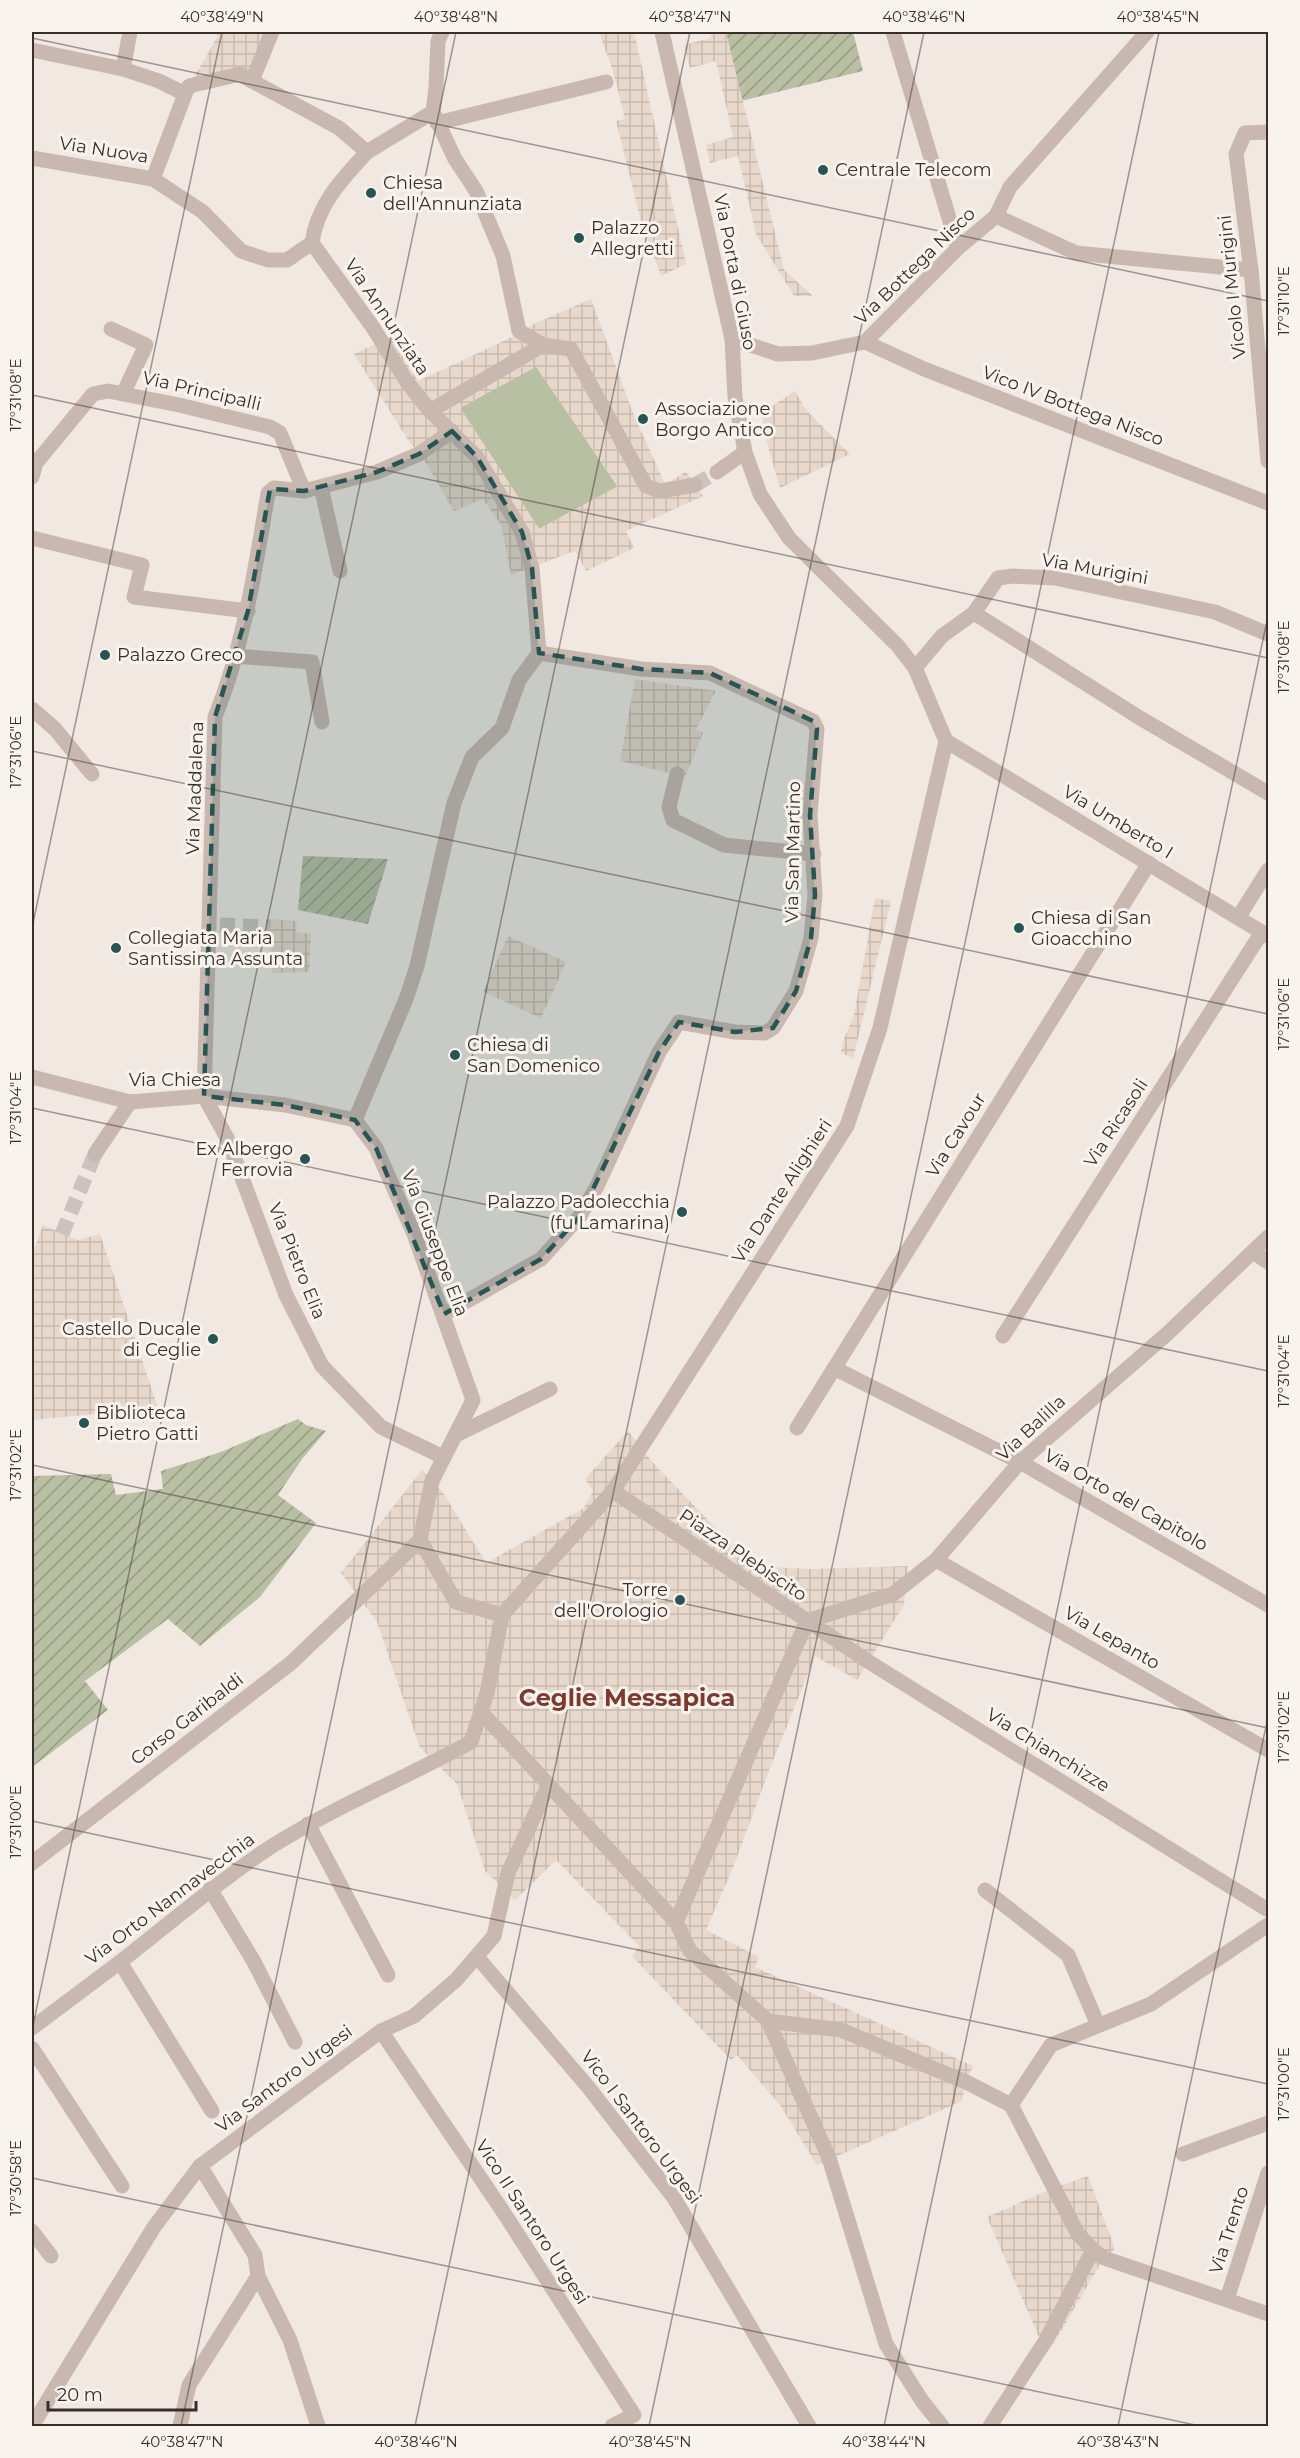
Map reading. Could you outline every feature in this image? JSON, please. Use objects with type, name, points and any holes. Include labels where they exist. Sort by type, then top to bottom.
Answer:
[{"type":"street","points":[[123,69],[130,32]]},
{"type":"street","points":[[252,81],[272,32]]},
{"type":"street","points":[[442,32],[438,41],[435,118],[455,159],[476,191],[502,256],[519,331],[543,345],[570,349],[646,486],[660,491],[695,485]]},
{"type":"street","name":"Via Porta di Giuso","points":[[662,32],[732,339],[735,397],[745,452],[760,494],[789,538],[898,646],[915,668],[946,741]]},
{"type":"street","points":[[892,32],[958,248]]},
{"type":"street","name":"Via Bottega Nisco","points":[[732,339],[778,354],[812,352],[865,342],[958,248],[996,216],[1010,187],[1147,32]]},
{"type":"street","points":[[32,50],[123,69],[159,81],[185,94],[189,86],[240,74],[339,128],[367,152]]},
{"type":"street","points":[[153,179],[203,212],[242,251],[268,260],[287,260],[312,243],[321,208],[343,178],[367,152],[435,118],[606,82]]},
{"type":"street","name":"Via Nuova","points":[[32,158],[153,179],[185,94]]},
{"type":"street","name":"Vicolo I Murigini","points":[[1269,132],[1245,133],[1236,154],[1251,270],[1269,461]]},
{"type":"street","points":[[996,216],[1076,253],[1251,270]]},
{"type":"street","name":"Via Annunziata","points":[[312,243],[372,326],[407,382],[430,411],[477,457],[522,532],[532,568],[539,653]]},
{"type":"street","name":"Via Principalli","points":[[111,329],[146,345],[123,394]]},
{"type":"street","name":"Vico IV Bottega Nisco","points":[[865,342],[924,369],[1269,503]]},
{"type":"street","points":[[430,411],[543,345]]},
{"type":"street","name":"Via Principalli","points":[[33,466],[93,394],[108,391],[270,427],[280,433],[304,491]]},
{"type":"street","name":"Via Maddalena","points":[[204,1096],[215,925],[215,717],[226,691],[248,611],[268,493],[274,488],[304,491],[377,472],[419,454],[452,431]]},
{"type":"street","points":[[717,472],[745,452]]},
{"type":"street","points":[[321,487],[340,571]]},
{"type":"street","points":[[32,538],[142,565],[134,597],[248,611]]},
{"type":"street","name":"Via Murigini","points":[[915,668],[942,636],[974,613],[998,578],[1013,576],[1045,578],[1215,612],[1269,633]]},
{"type":"street","points":[[974,613],[1140,718],[1269,793]]},
{"type":"street","points":[[355,1120],[406,999],[417,966],[457,794],[472,757],[502,728],[519,680],[539,653]]},
{"type":"street","name":"Via San Martino","points":[[444,1314],[540,1259],[580,1216],[597,1186],[659,1052],[679,1022],[735,1032],[765,1033],[773,1028],[796,991],[811,938],[815,894],[810,815],[817,729],[813,721],[710,673],[641,669],[539,653]]},
{"type":"street","points":[[235,656],[312,662],[322,722]]},
{"type":"street","points":[[32,709],[55,729],[92,774]]},
{"type":"street","name":"Via Umberto I","points":[[946,741],[1265,934]]},
{"type":"street","name":"Via Dante Alighieri","points":[[613,1491],[847,1126],[880,1028],[946,741]]},
{"type":"street","points":[[677,774],[669,807],[674,820],[724,845],[814,854]]},
{"type":"street","name":"Via Cavour","points":[[797,1428],[1149,863]]},
{"type":"street","points":[[1238,918],[1269,870]]},
{"type":"street","name":"Via Ricasoli","points":[[1003,1336],[1265,934]]},
{"type":"street","name":"Via Chiesa","points":[[32,1077],[130,1102],[204,1096],[285,1105],[355,1120]]},
{"type":"street","name":"Via Pietro Elia","points":[[204,1096],[227,1138],[286,1295],[322,1366],[381,1427],[443,1457]]},
{"type":"street","points":[[95,1154],[130,1102]]},
{"type":"street","name":"Via Giuseppe Elia","points":[[355,1120],[376,1148],[414,1234],[473,1400],[458,1434],[443,1457],[432,1481],[420,1540]]},
{"type":"street","name":"Via Balilla","points":[[807,1622],[893,1594],[936,1560],[1020,1462],[1168,1333],[1269,1237]]},
{"type":"street","points":[[1252,1252],[1269,1262]]},
{"type":"street","name":"Via Orto del Capitolo","points":[[834,1368],[1020,1462],[1269,1605]]},
{"type":"street","points":[[458,1434],[550,1389]]},
{"type":"street","points":[[613,1491],[502,1615],[482,1713],[676,1922],[690,1951],[768,2021],[829,2158],[886,2344],[922,2402],[942,2427]]},
{"type":"street","name":"Piazza Plebiscito","points":[[613,1491],[807,1622],[732,1799],[676,1922]]},
{"type":"street","points":[[420,1540],[456,1602],[502,1615]]},
{"type":"street","name":"Corso Garibaldi","points":[[32,1863],[291,1663],[420,1540]]},
{"type":"street","name":"Via Lepanto","points":[[936,1560],[1269,1750]]},
{"type":"street","name":"Via Chianchizze","points":[[807,1622],[1269,1910]]},
{"type":"street","name":"Via Orto Nannavecchia","points":[[32,2028],[120,1962],[210,1889],[308,1824],[471,1742],[482,1713]]},
{"type":"street","name":"Via Santoro Urgesi","points":[[32,2427],[154,2227],[200,2166],[381,2031],[414,2016],[478,1958],[494,1936],[508,1873],[548,1786]]},
{"type":"street","points":[[308,1824],[388,1975]]},
{"type":"street","points":[[210,1889],[253,1960],[295,2042]]},
{"type":"street","points":[[986,1890],[1068,1955],[1098,2025]]},
{"type":"street","points":[[1011,2105],[1051,2045],[1151,2004],[1269,1925]]},
{"type":"street","name":"Vico I Santoro Urgesi","points":[[478,1958],[589,2088],[674,2198],[809,2427]]},
{"type":"street","points":[[120,1962],[212,2111]]},
{"type":"street","points":[[768,2021],[841,2030],[966,2082],[1011,2105],[1078,2234],[1104,2259],[1269,2314]]},
{"type":"street","name":"Vico II Santoro Urgesi","points":[[381,2031],[502,2210],[634,2415],[612,2427]]},
{"type":"street","points":[[32,2048],[122,2186]]},
{"type":"street","points":[[1183,2154],[1269,2123]]},
{"type":"street","points":[[200,2166],[255,2255],[258,2276],[290,2340],[318,2427]]},
{"type":"street","name":"Via Trento","points":[[1227,2299],[1268,2174]]},
{"type":"street","points":[[32,2231],[51,2256]]},
{"type":"street","points":[[990,2427],[1046,2340],[1093,2250]]},
{"type":"street","points":[[180,2427],[189,2385],[258,2276]]},
{"type":"highlighted area","points":[[452,431],[477,457],[522,532],[532,568],[539,653],[641,669],[710,673],[813,721],[817,729],[810,815],[815,895],[811,938],[796,991],[773,1028],[735,1032],[679,1022],[659,1052],[580,1216],[541,1259],[444,1314],[376,1148],[355,1120],[285,1105],[204,1096],[215,717],[248,611],[270,489],[304,491],[377,472],[419,454]]},
{"type":"green space","points":[[726,32],[853,32],[863,71],[741,101]]},
{"type":"green space","points":[[536,366],[618,487],[539,529],[460,408]]},
{"type":"green space","points":[[303,856],[388,859],[368,924],[298,910]]},
{"type":"green space","points":[[298,1419],[306,1425],[326,1431],[302,1459],[278,1495],[316,1523],[260,1597],[200,1646],[168,1619],[85,1681],[108,1710],[32,1767],[32,1476],[111,1474],[116,1495],[163,1489],[161,1471],[221,1452]]},
{"type":"shaded area","points":[[212,32],[267,32],[251,70],[189,86],[218,36]]},
{"type":"shaded area","points":[[599,32],[634,32],[686,264],[661,276],[641,221],[616,121],[625,119],[613,71]]},
{"type":"shaded area","points":[[710,32],[726,32],[784,270],[813,296],[794,296],[756,234],[738,156],[710,163],[706,145],[733,137],[716,61],[690,68],[684,45],[711,38]]},
{"type":"shaded area","points":[[591,299],[633,413],[665,484],[686,472],[703,496],[626,531],[634,548],[586,571],[575,551],[511,575],[501,525],[483,499],[454,511],[426,463],[408,440],[354,354],[390,337],[418,381],[508,339],[534,324]],"holes":[[[536,367],[618,486],[539,529],[460,408]]]},
{"type":"shaded area","points":[[795,391],[806,410],[850,454],[780,488],[766,439],[762,413]]},
{"type":"shaded area","points":[[635,679],[716,691],[696,729],[703,733],[685,777],[620,761]]},
{"type":"shaded area","points":[[875,898],[891,901],[853,1059],[841,1052],[854,1015]]},
{"type":"shaded area","points":[[270,919],[297,921],[296,932],[311,934],[309,972],[272,973]]},
{"type":"shaded area","points":[[508,936],[566,962],[541,1018],[483,992]]},
{"type":"shaded area","points":[[43,1225],[78,1240],[100,1234],[158,1408],[32,1420],[32,1255]]},
{"type":"shaded area","points":[[628,1431],[655,1465],[752,1566],[810,1569],[908,1566],[904,1605],[857,1680],[815,1656],[733,1868],[706,1930],[759,1957],[755,1967],[973,2066],[966,2082],[962,2101],[817,2165],[780,2105],[737,2055],[731,2060],[632,1956],[639,1946],[556,1860],[515,1900],[485,1871],[457,1784],[420,1748],[377,1622],[341,1573],[422,1470],[442,1491],[486,1563],[584,1508],[593,1491],[585,1479]]},
{"type":"shaded area","points":[[1088,2176],[1115,2249],[1104,2258],[1053,2345],[1039,2337],[987,2217],[1053,2188]]},
{"type":"tunnel","points":[[695,485],[717,472]]},
{"type":"tunnel","points":[[220,925],[270,927]]},
{"type":"tunnel","points":[[62,1234],[95,1154]]},
{"type":"place","name":"Centrale Telecom","points":[[823,170]]},
{"type":"place","name":"Chiesa dell'Annunziata","points":[[371,193]]},
{"type":"place","name":"Palazzo Allegretti","points":[[579,238]]},
{"type":"place","name":"Associazione Borgo Antico","points":[[643,419]]},
{"type":"place","name":"Palazzo Greco","points":[[105,655]]},
{"type":"place","name":"Chiesa di San Gioacchino","points":[[1019,928]]},
{"type":"place","name":"Collegiata Maria Santissima Assunta","points":[[116,948]]},
{"type":"place","name":"Chiesa di San Domenico","points":[[455,1055]]},
{"type":"place","name":"Ex Albergo Ferrovia","points":[[305,1159]]},
{"type":"place","name":"Palazzo Padolecchia (fu Lamarina)","points":[[682,1212]]},
{"type":"place","name":"Castello Ducale di Ceglie","points":[[213,1339]]},
{"type":"place","name":"Biblioteca Pietro Gatti","points":[[84,1423]]},
{"type":"place","name":"Torre dell'Orologio","points":[[680,1600]]},
{"type":"district","name":"Ceglie Messapica","points":[[627,1697]]}]
